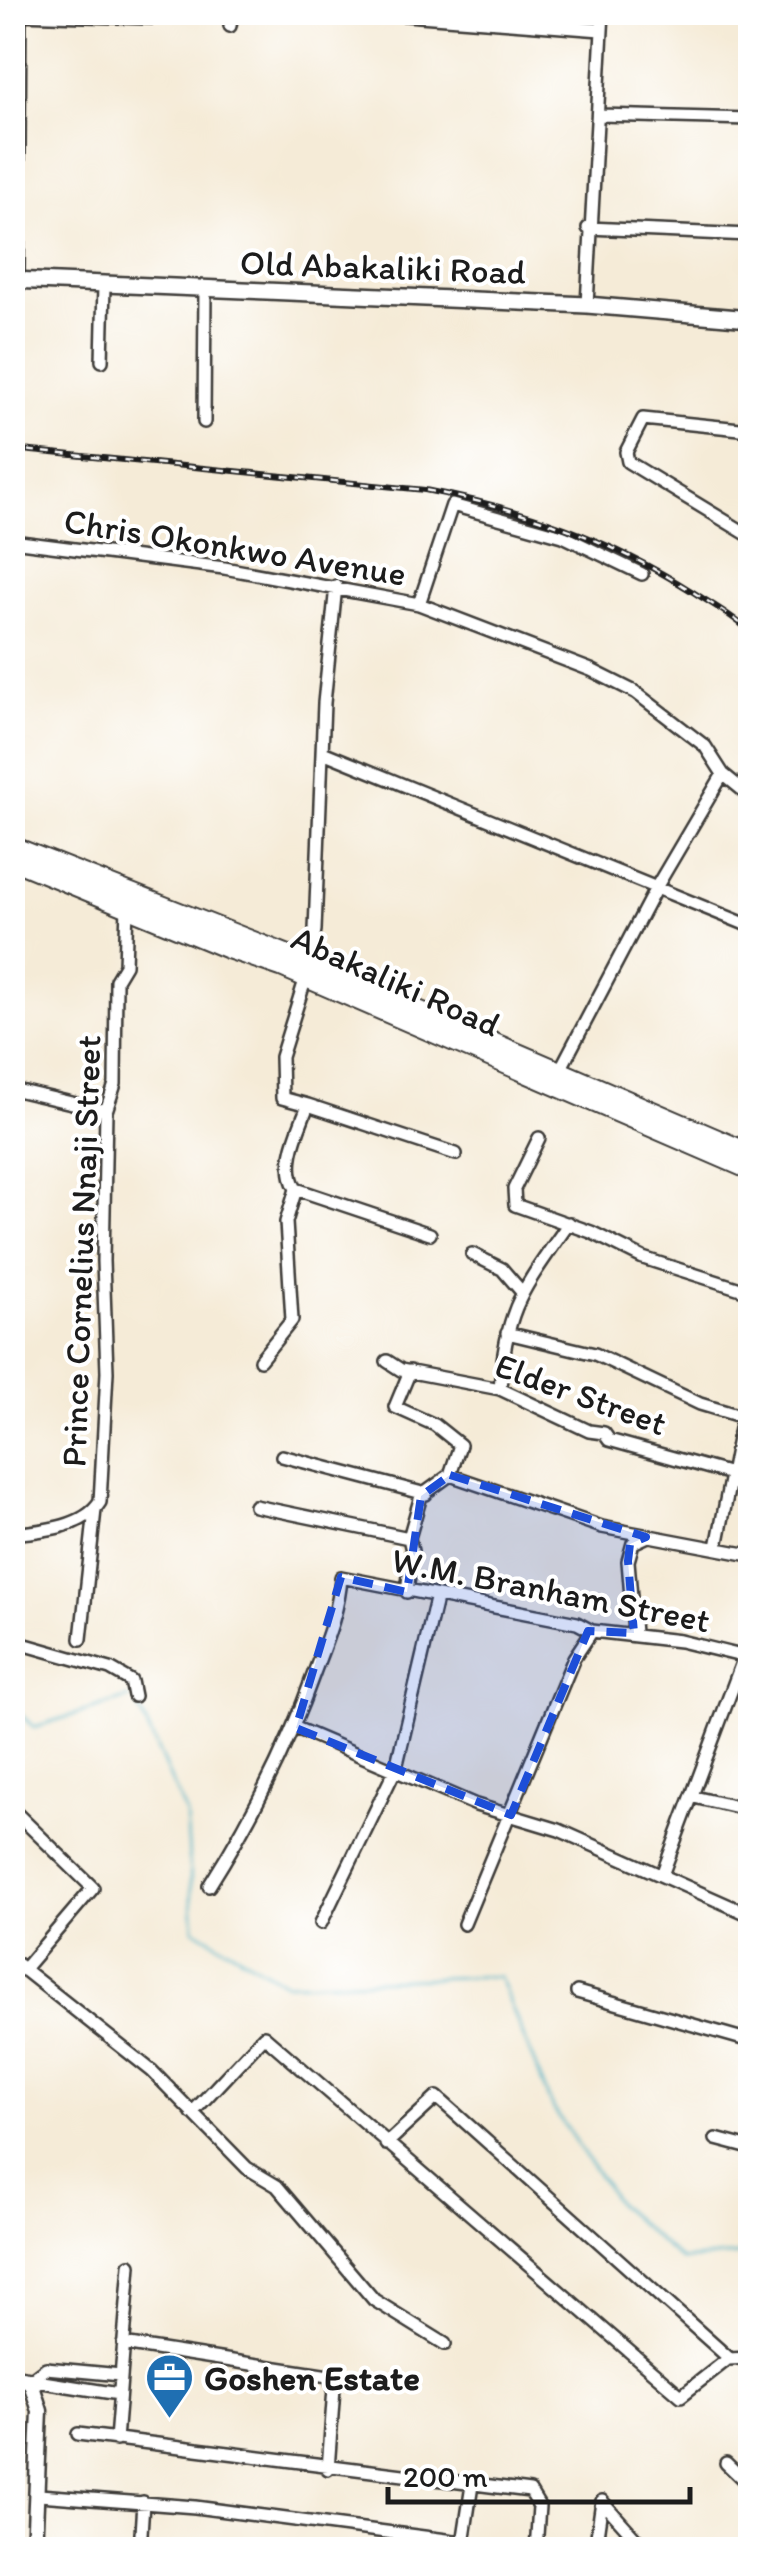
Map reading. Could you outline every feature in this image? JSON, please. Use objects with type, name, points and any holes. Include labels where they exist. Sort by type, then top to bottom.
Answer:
[{"type":"highway","name":"Abakaliki Road","points":[[12,846],[307,970],[560,1070],[750,1153]]},
{"type":"highway","name":"Abakaliki Road","points":[[12,860],[128,907],[307,970],[750,1170]]},
{"type":"main road","name":"Old Abakaliki Road","points":[[15,280],[587,305],[750,319]]},
{"type":"main road","points":[[12,2377],[30,2380]]},
{"type":"street","points":[[15,280],[18,13],[152,18],[161,12]]},
{"type":"street","points":[[367,12],[602,30]]},
{"type":"street","points":[[587,305],[588,228],[600,115],[602,12]]},
{"type":"street","points":[[600,115],[750,118]]},
{"type":"street","points":[[588,228],[750,235]]},
{"type":"street","points":[[102,361],[104,284]]},
{"type":"street","points":[[204,290],[204,422]]},
{"type":"street","points":[[750,430],[644,419],[626,452],[628,462],[750,536]]},
{"type":"street","points":[[419,604],[452,505],[563,536],[642,574]]},
{"type":"street","name":"Chris Okonkwo Avenue","points":[[12,540],[336,586],[419,604],[591,670],[635,692],[705,746],[723,774],[750,796]]},
{"type":"street","points":[[336,586],[324,703],[324,753],[307,970],[281,1057],[282,1098],[456,1154]]},
{"type":"street","points":[[324,753],[750,926]]},
{"type":"street","points":[[560,1070],[657,886],[723,774]]},
{"type":"street","name":"Prince Cornelius Nnaji Street","points":[[12,1534],[50,1530],[96,1510],[100,1502],[106,1412],[106,1111],[116,1084],[116,980],[125,965],[128,907]]},
{"type":"street","points":[[12,1089],[106,1111]]},
{"type":"street","points":[[260,1360],[292,1320],[286,1222],[296,1189],[290,1167],[308,1105]]},
{"type":"street","points":[[538,1138],[514,1189],[515,1205],[569,1223],[643,1258],[750,1292]]},
{"type":"street","points":[[296,1189],[430,1234]]},
{"type":"street","points":[[500,1389],[502,1344],[521,1291],[569,1223]]},
{"type":"street","points":[[472,1254],[502,1269],[521,1291]]},
{"type":"street","points":[[507,1333],[595,1354],[700,1404],[746,1418],[716,1548]]},
{"type":"street","name":"Elder Street","points":[[387,1362],[410,1371],[500,1389],[588,1431],[604,1432],[608,1440],[731,1474]]},
{"type":"street","points":[[407,1592],[409,1538],[421,1496],[450,1475],[459,1450],[456,1439],[395,1407],[410,1371]]},
{"type":"street","points":[[282,1456],[426,1494]]},
{"type":"street","points":[[450,1475],[472,1479],[521,1502],[646,1537],[750,1555]]},
{"type":"street","points":[[254,1506],[409,1538]]},
{"type":"street","points":[[81,1638],[96,1510]]},
{"type":"street","points":[[634,1633],[628,1561],[633,1543],[646,1537]]},
{"type":"street","name":"W.M. Branham Street","points":[[296,1728],[332,1628],[341,1577],[436,1599],[577,1623],[592,1632],[634,1633],[747,1657]]},
{"type":"street","points":[[321,1923],[396,1768],[436,1599]]},
{"type":"street","points":[[464,1924],[574,1658],[592,1632]]},
{"type":"street","points":[[12,1641],[110,1669],[132,1681],[134,1696]]},
{"type":"street","points":[[662,1875],[747,1657]]},
{"type":"street","points":[[208,1886],[244,1832],[296,1728],[476,1805],[559,1830],[750,1915]]},
{"type":"street","points":[[694,1796],[750,1810]]},
{"type":"street","points":[[12,1809],[93,1888],[23,1970]]},
{"type":"street","points":[[12,1960],[152,2070],[247,2168],[277,2186],[374,2300],[445,2344]]},
{"type":"street","points":[[577,1992],[750,2041]]},
{"type":"street","points":[[192,2112],[264,2036],[681,2396],[730,2359],[750,2358]]},
{"type":"street","points":[[386,2144],[436,2097],[730,2359]]},
{"type":"street","points":[[716,2139],[750,2148]]},
{"type":"street","points":[[116,2440],[130,2265]]},
{"type":"street","points":[[123,2344],[329,2376],[334,2388],[328,2469]]},
{"type":"street","points":[[30,2380],[46,2368],[121,2376]]},
{"type":"street","points":[[30,2380],[119,2394]]},
{"type":"street","points":[[30,2380],[40,2411],[34,2550]]},
{"type":"street","points":[[78,2434],[328,2469],[530,2491],[538,2506],[536,2550]]},
{"type":"street","points":[[726,2463],[750,2486]]},
{"type":"street","points":[[39,2494],[143,2502],[462,2546],[472,2485]]},
{"type":"street","points":[[595,2550],[602,2501],[646,2550]]},
{"type":"street","points":[[140,2550],[143,2502]]},
{"type":"highlighted area","points":[[450,1475],[646,1537],[630,1544],[634,1633],[588,1631],[511,1815],[296,1728],[341,1577],[407,1592],[421,1496]]},
{"type":"waterway","points":[[12,1707],[34,1727],[129,1698]]},
{"type":"waterway","points":[[135,1699],[186,1814],[194,1929],[286,1983],[499,1976],[551,2105],[619,2206],[681,2260],[739,2255],[750,2248]]},
{"type":"railway","points":[[12,449],[425,490],[497,506],[564,528],[629,556],[716,606],[750,632]]},
{"type":"place","name":"Goshen Estate","points":[[169,2420]]}]
